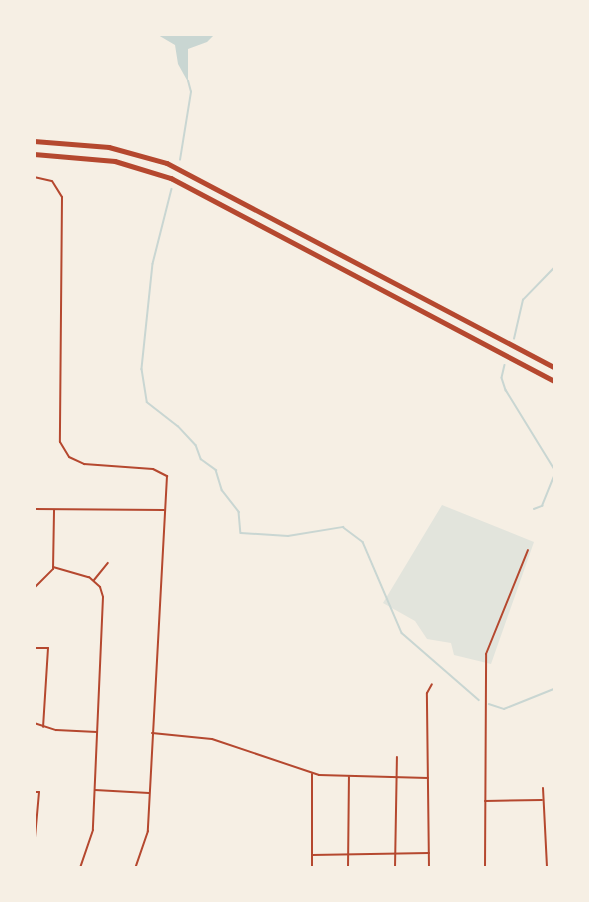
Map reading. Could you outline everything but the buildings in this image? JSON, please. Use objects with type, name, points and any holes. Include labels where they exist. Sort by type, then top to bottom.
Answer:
[{"type":"highway","points":[[34,141],[109,147],[167,163],[555,367]]},
{"type":"highway","points":[[34,154],[115,161],[171,178],[555,381]]},
{"type":"street","points":[[34,177],[52,181],[62,197],[60,442],[69,457],[84,464],[153,469],[164,472],[166,484],[147,837],[135,867]]},
{"type":"street","points":[[34,509],[164,510]]},
{"type":"street","points":[[34,588],[46,580],[53,567],[54,510]]},
{"type":"street","points":[[485,867],[486,654],[528,550]]},
{"type":"street","points":[[94,580],[108,563]]},
{"type":"street","points":[[53,567],[94,580]]},
{"type":"street","points":[[80,867],[93,830],[98,732],[103,602],[94,580]]},
{"type":"street","points":[[34,648],[48,648],[43,727]]},
{"type":"street","points":[[429,867],[427,693],[432,684]]},
{"type":"street","points":[[34,723],[43,727],[98,732]]},
{"type":"street","points":[[152,733],[212,739],[312,774],[428,778]]},
{"type":"street","points":[[395,867],[397,757]]},
{"type":"street","points":[[312,774],[312,867]]},
{"type":"street","points":[[348,867],[349,777]]},
{"type":"street","points":[[543,788],[547,867]]},
{"type":"street","points":[[95,790],[150,793]]},
{"type":"street","points":[[34,792],[39,792],[34,849]]},
{"type":"street","points":[[485,801],[543,800]]},
{"type":"street","points":[[312,855],[429,853]]},
{"type":"shaded area","points":[[158,35],[214,35],[207,42],[188,49],[188,82],[178,64],[175,45]]},
{"type":"shaded area","points":[[442,505],[534,542],[491,664],[454,655],[451,643],[427,639],[415,621],[383,603]]},
{"type":"waterway","points":[[180,160],[191,92],[188,81]]},
{"type":"waterway","points":[[172,189],[153,264],[142,369],[147,402],[178,426],[196,445],[201,459],[216,470],[222,490],[239,512],[241,533],[288,536],[343,527],[363,542],[402,633],[479,700]]},
{"type":"waterway","points":[[514,339],[523,300],[554,268]]},
{"type":"waterway","points":[[505,365],[502,378],[506,390],[554,468]]},
{"type":"waterway","points":[[534,509],[542,506],[554,477]]},
{"type":"waterway","points":[[489,704],[504,709],[554,689]]}]
